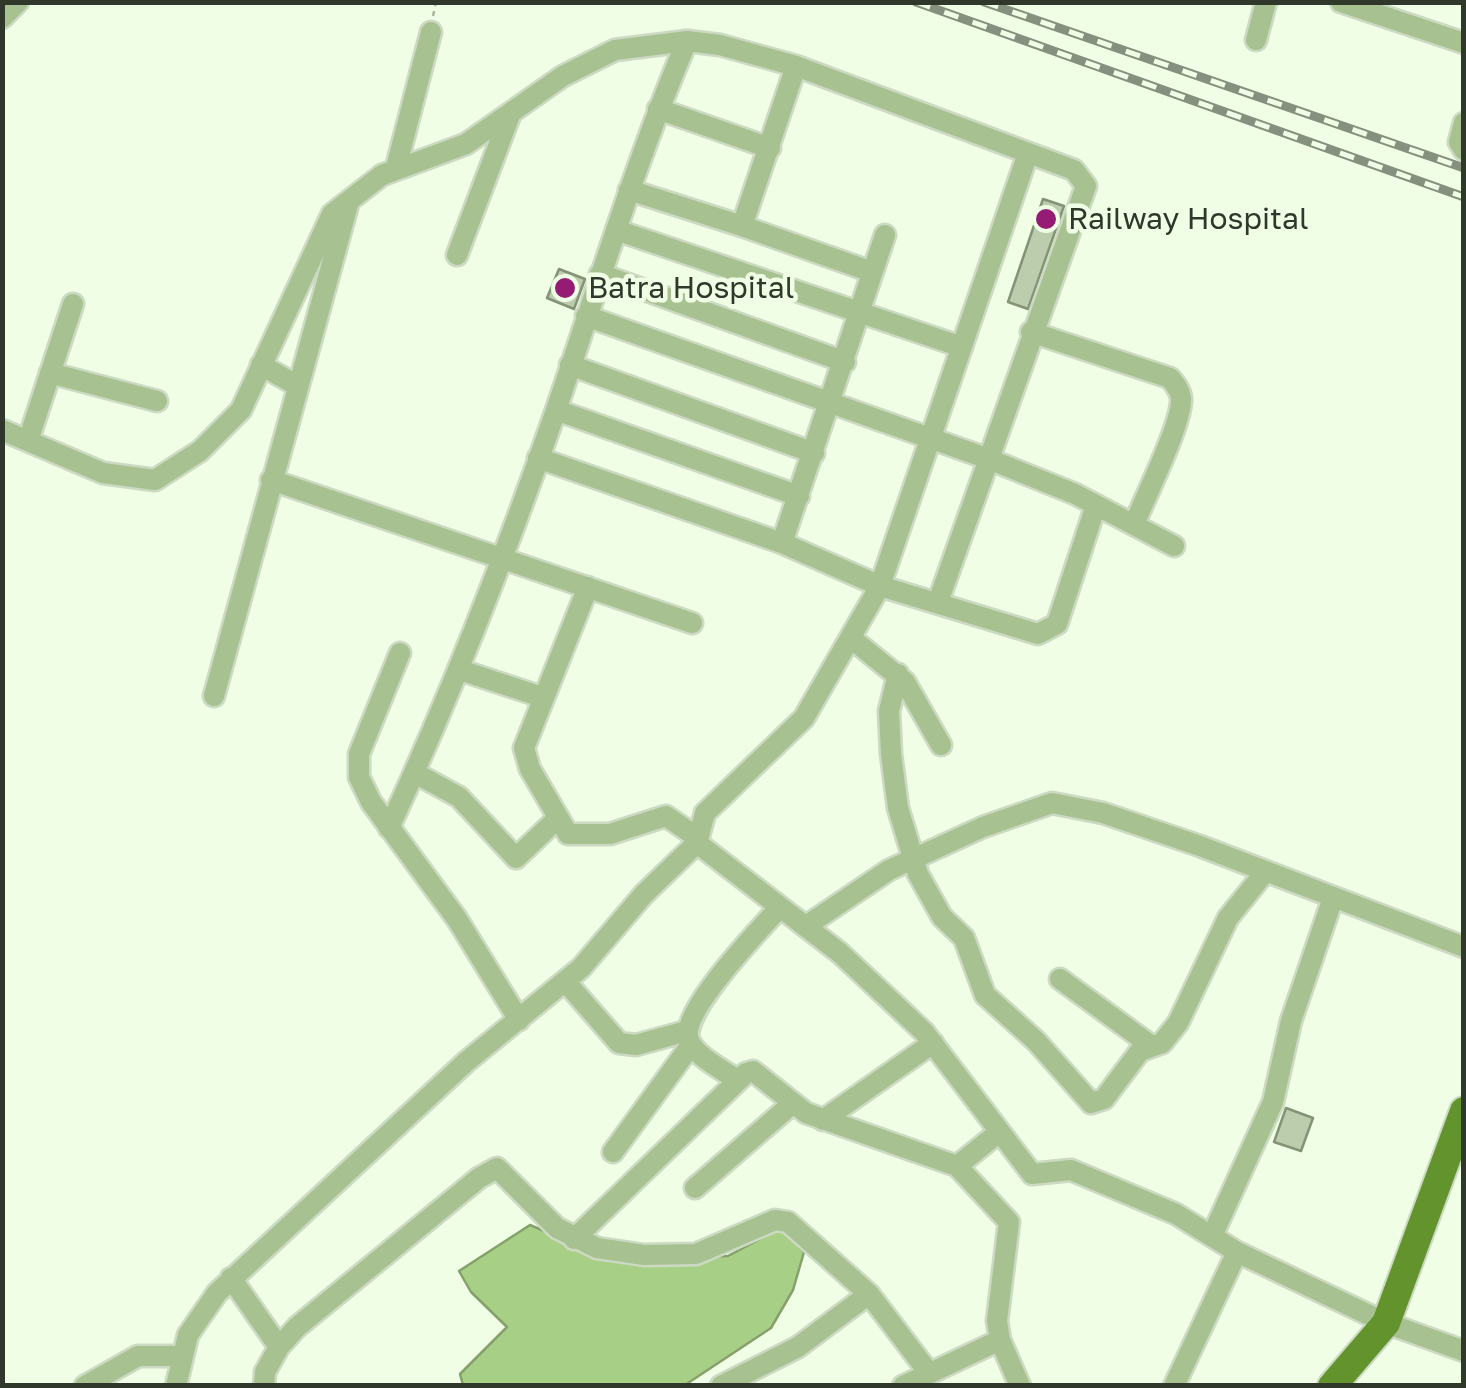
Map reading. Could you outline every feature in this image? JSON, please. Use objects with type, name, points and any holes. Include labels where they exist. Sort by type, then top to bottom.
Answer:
[{"type":"main road","points":[[1332,1386],[1386,1323],[1458,1141],[1464,1111]]},
{"type":"street","points":[[2,18],[18,2]]},
{"type":"street","points":[[1256,40],[1266,2]]},
{"type":"street","points":[[1341,2],[1464,43]]},
{"type":"street","points":[[396,168],[431,32]]},
{"type":"street","points":[[389,828],[460,670],[556,410],[658,109],[687,41]]},
{"type":"street","points":[[2,430],[103,473],[155,480],[200,452],[241,410],[319,234],[351,196],[396,168],[466,144],[586,61],[614,50],[687,41],[720,45],[796,66],[1074,170],[1086,186],[986,458],[938,602]]},
{"type":"street","points":[[742,226],[796,66]]},
{"type":"street","points":[[658,109],[770,148]]},
{"type":"street","points":[[457,255],[510,114]]},
{"type":"street","points":[[1464,124],[1459,142],[1464,150]]},
{"type":"street","points":[[176,1386],[182,1356],[201,1314],[232,1278],[466,1062],[564,981],[698,841],[705,813],[804,718],[880,586],[1028,153]]},
{"type":"street","points":[[630,190],[872,272]]},
{"type":"street","points":[[214,696],[296,384],[351,196]]},
{"type":"street","points":[[616,230],[962,347]]},
{"type":"street","points":[[782,543],[884,236]]},
{"type":"street","points":[[600,274],[845,362]]},
{"type":"street","points":[[28,441],[72,304]]},
{"type":"street","points":[[586,316],[986,458],[1096,505],[1174,546]]},
{"type":"street","points":[[1032,332],[1170,378],[1177,386],[1181,397],[1176,420],[1134,525]]},
{"type":"street","points":[[260,365],[296,384]]},
{"type":"street","points":[[570,365],[814,453]]},
{"type":"street","points":[[50,372],[157,400]]},
{"type":"street","points":[[556,410],[799,496]]},
{"type":"street","points":[[538,458],[782,543],[880,586],[1038,634],[1052,629],[1096,505]]},
{"type":"street","points":[[271,480],[692,623]]},
{"type":"street","points":[[588,587],[524,748],[568,834],[586,837],[673,817],[806,926],[933,1042],[998,1132],[1037,1176],[1058,1168],[1071,1170],[1176,1214],[1238,1252],[1386,1323],[1464,1351]]},
{"type":"street","points":[[852,639],[898,674],[941,745]]},
{"type":"street","points":[[400,652],[358,766],[363,788],[457,919],[519,1020]]},
{"type":"street","points":[[460,670],[542,697]]},
{"type":"street","points":[[898,674],[889,731],[898,808],[913,860],[935,907],[971,950],[985,995],[1036,1041],[1091,1103],[1104,1099],[1149,1044]]},
{"type":"street","points":[[414,772],[459,797],[516,858],[557,819]]},
{"type":"street","points":[[806,926],[835,902],[913,860],[983,827],[1052,803],[1103,813],[1464,947]]},
{"type":"street","points":[[1060,980],[1149,1044],[1162,1043],[1178,1023],[1228,918],[1265,872]]},
{"type":"street","points":[[1212,1236],[1273,1102],[1291,1022],[1333,898]]},
{"type":"street","points":[[613,1152],[689,1038],[690,1018],[780,906]]},
{"type":"street","points":[[564,981],[619,1043],[636,1045],[689,1038],[737,1080]]},
{"type":"street","points":[[823,1120],[933,1042]]},
{"type":"street","points":[[574,1239],[737,1080],[753,1071],[792,1104],[823,1120],[957,1166],[1009,1222],[999,1287],[1000,1340],[1020,1386]]},
{"type":"street","points":[[696,1188],[792,1104]]},
{"type":"street","points":[[957,1166],[998,1132]]},
{"type":"street","points":[[264,1386],[265,1372],[296,1327],[488,1171],[498,1168],[542,1214],[574,1239],[622,1252],[696,1254],[775,1220],[788,1222],[869,1294],[928,1373]]},
{"type":"street","points":[[1174,1386],[1238,1252]]},
{"type":"street","points":[[232,1278],[279,1347]]},
{"type":"street","points":[[721,1386],[798,1347],[869,1294]]},
{"type":"street","points":[[903,1386],[1000,1340]]},
{"type":"street","points":[[84,1386],[138,1356],[182,1356]]},
{"type":"shaded area","points":[[530,1225],[615,1261],[728,1256],[781,1228],[804,1252],[793,1290],[771,1328],[685,1385],[463,1385],[460,1374],[507,1327],[471,1292],[459,1271]]},
{"type":"building","points":[[1043,199],[1064,206],[1028,309],[1008,302]]},
{"type":"building","points":[[559,269],[585,279],[574,309],[547,298]]},
{"type":"building","points":[[1286,1108],[1313,1118],[1301,1151],[1274,1142]]},
{"type":"railway","points":[[916,2],[1464,197]]},
{"type":"railway","points":[[984,2],[1464,168]]},
{"type":"place","name":"Railway Hospital","points":[[1046,219]]},
{"type":"place","name":"Batra Hospital","points":[[565,288]]}]
